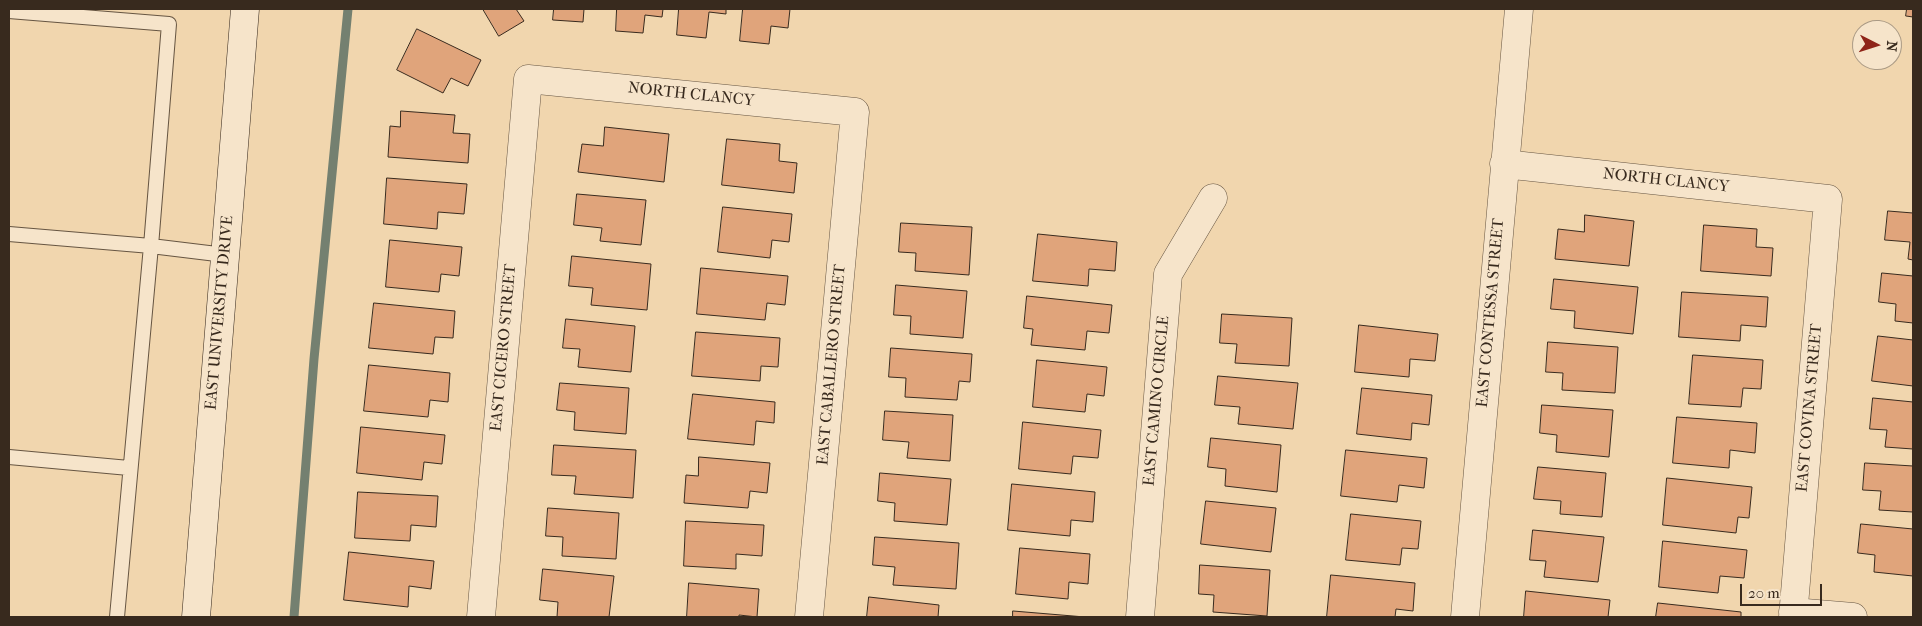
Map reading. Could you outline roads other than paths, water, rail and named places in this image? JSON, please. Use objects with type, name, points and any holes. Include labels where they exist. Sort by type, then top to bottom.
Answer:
[{"type":"street","name":"EAST UNIVERSITY DRIVE","points":[[196,617],[245,9]]},
{"type":"street","name":"EAST CONTESSA STREET","points":[[1465,617],[1518,9]]},
{"type":"street","name":"NORTH CLANCY","points":[[528,79],[854,112]]},
{"type":"street","name":"EAST CICERO STREET","points":[[481,617],[528,79]]},
{"type":"street","name":"EAST CABALLERO STREET","points":[[809,617],[854,112]]},
{"type":"street","name":"NORTH CLANCY","points":[[1504,164],[1828,198]]},
{"type":"street","name":"EAST CAMINO CIRCLE","points":[[1140,617],[1168,274],[1213,198]]},
{"type":"street","name":"EAST COVINA STREET","points":[[1793,615],[1828,198]]},
{"type":"street","points":[[1793,615],[1853,617]]},
{"type":"lane","points":[[9,10],[169,24],[117,617]]},
{"type":"lane","points":[[9,234],[151,246],[225,255]]},
{"type":"lane","points":[[9,457],[130,468]]},
{"type":"waterway","points":[[294,617],[314,359],[348,9]]}]
